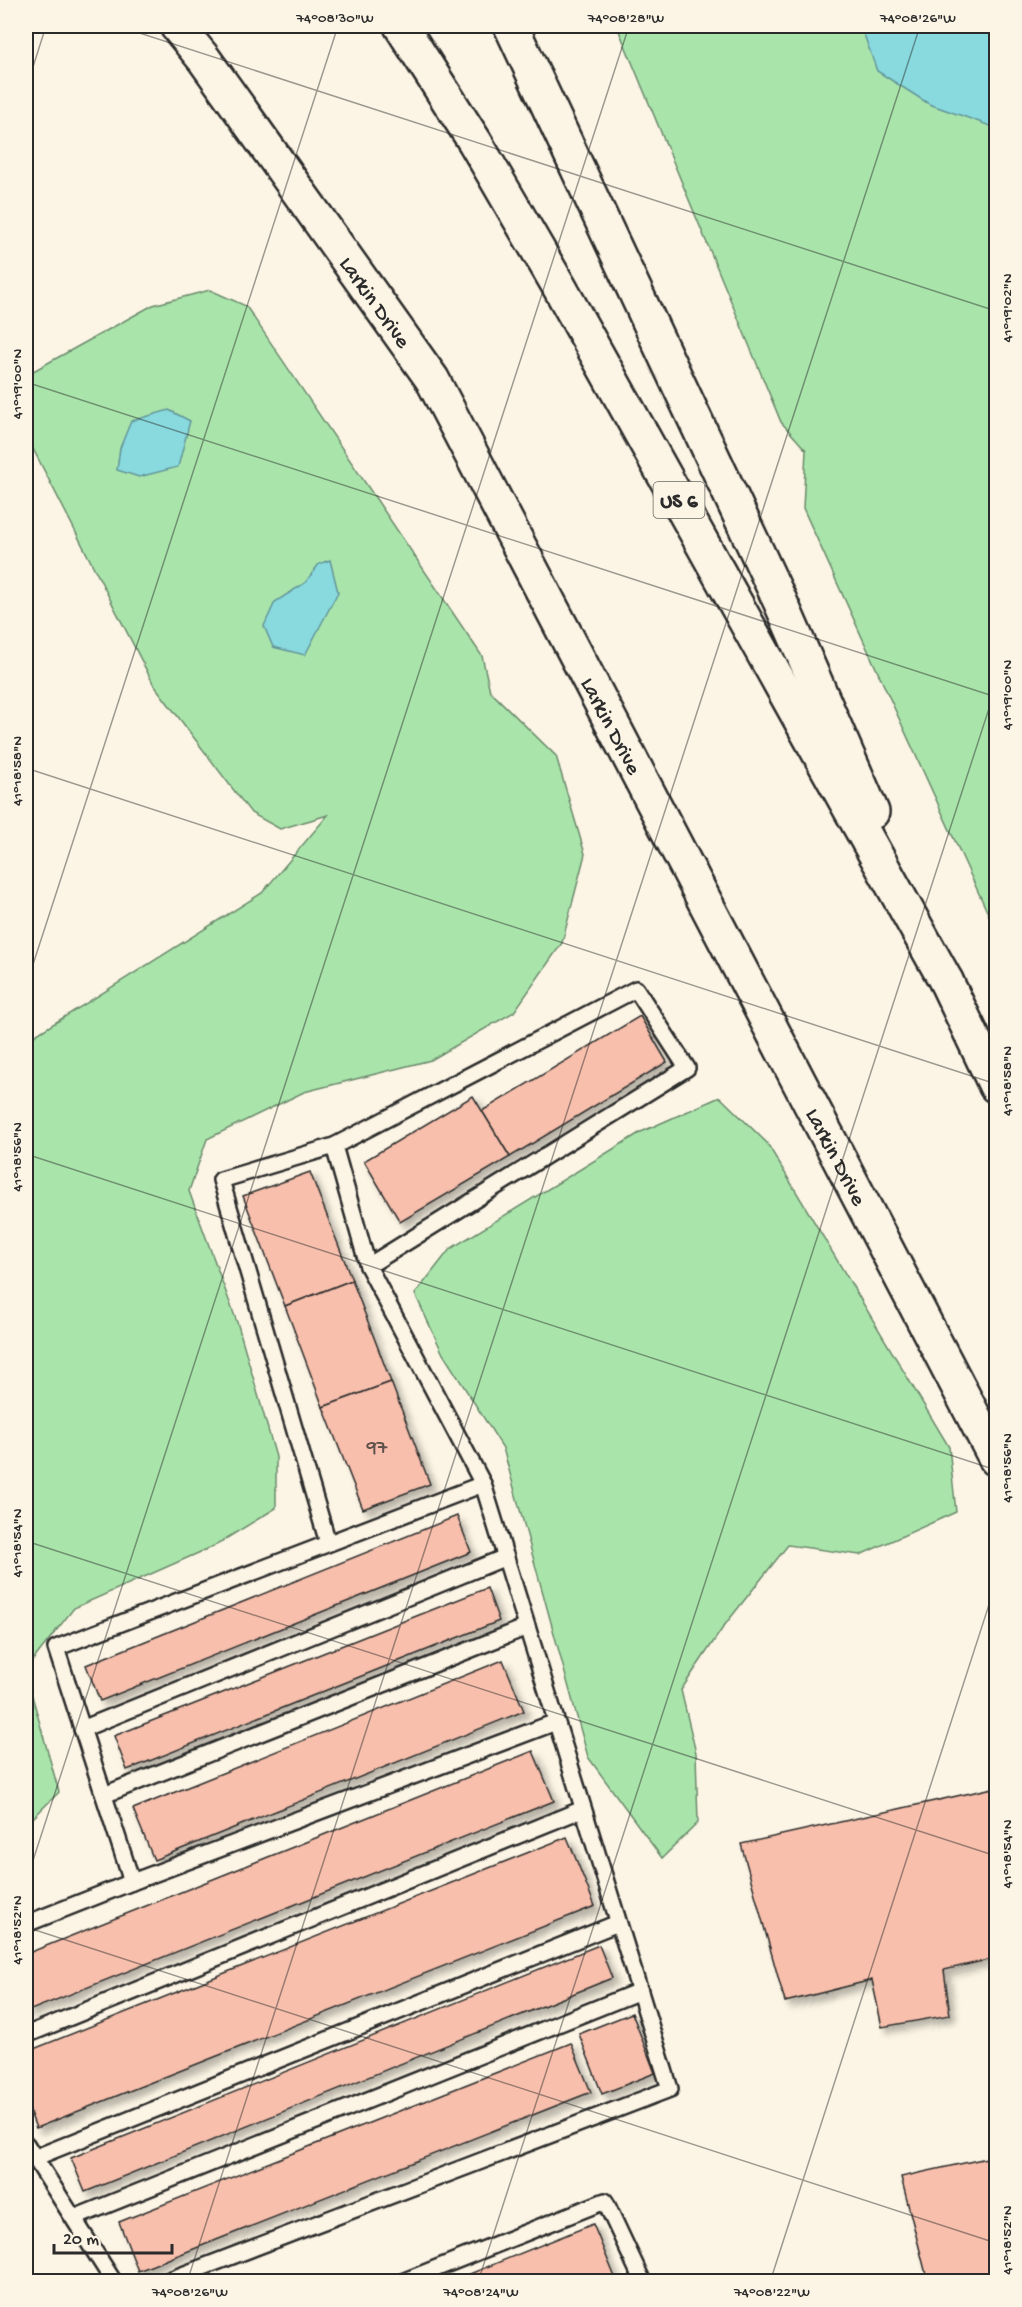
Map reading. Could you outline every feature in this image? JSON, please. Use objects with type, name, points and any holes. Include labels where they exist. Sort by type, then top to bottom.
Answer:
[{"type":"main road","name":"Larkin Drive","points":[[177,26],[204,59],[432,379],[996,1459]]},
{"type":"main road","name":"US 6","points":[[401,26],[475,142],[561,288],[946,981]]},
{"type":"main road","name":"US 6","points":[[511,26],[780,601],[946,981],[996,1086]]},
{"type":"lane","points":[[328,1543],[221,1180],[334,1146],[636,989],[687,1068],[368,1266]]},
{"type":"lane","points":[[164,2282],[670,2090],[483,1484],[368,1266],[334,1146]]},
{"type":"lane","points":[[132,1882],[56,1648],[483,1484]]},
{"type":"lane","points":[[82,1729],[506,1557]]},
{"type":"lane","points":[[104,1795],[527,1627]]},
{"type":"lane","points":[[26,1924],[556,1722]]},
{"type":"lane","points":[[26,2035],[583,1809]]},
{"type":"lane","points":[[114,2282],[30,2151],[618,1923]]},
{"type":"lane","points":[[74,2218],[640,1991]]},
{"type":"lane","points":[[402,2282],[605,2201],[643,2282]]},
{"type":"green space","points":[[617,26],[996,26],[996,931],[803,508],[806,450],[781,422]]},
{"type":"green space","points":[[210,290],[246,306],[482,656],[490,691],[556,756],[585,854],[562,943],[514,1012],[431,1060],[304,1092],[207,1139],[189,1191],[238,1325],[276,1457],[276,1508],[214,1546],[74,1608],[26,1669],[26,1041],[262,893],[328,815],[280,829],[251,813],[154,685],[26,435],[26,375],[153,305]]},
{"type":"green space","points":[[720,1097],[767,1143],[949,1447],[956,1512],[860,1555],[788,1545],[724,1626],[681,1690],[696,1753],[698,1823],[662,1858],[588,1757],[503,1448],[443,1354],[415,1294],[450,1249],[641,1132]]},
{"type":"green space","points":[[26,1674],[59,1792],[26,1825]]},
{"type":"water","points":[[861,26],[996,26],[996,128],[929,104],[877,71]]},
{"type":"water","points":[[169,410],[190,421],[178,467],[139,477],[117,470],[120,448],[131,421]]},
{"type":"water","points":[[330,560],[338,592],[305,655],[273,647],[264,626],[275,602],[305,583],[319,564]]},
{"type":"building","points":[[640,1016],[667,1062],[510,1157],[482,1111]]},
{"type":"building","points":[[473,1096],[510,1157],[400,1222],[364,1161]]},
{"type":"building","points":[[310,1172],[352,1280],[285,1306],[243,1196]]},
{"type":"building","points":[[352,1280],[391,1382],[323,1407],[285,1306]]},
{"type":"building","points":[[391,1382],[430,1484],[363,1509],[323,1407]]},
{"type":"building","points":[[457,1516],[471,1552],[100,1701],[86,1665]]},
{"type":"building","points":[[487,1588],[499,1621],[127,1770],[114,1736]]},
{"type":"building","points":[[503,1660],[524,1711],[154,1860],[133,1809]]},
{"type":"building","points":[[533,1751],[554,1801],[26,2012],[26,1954]]},
{"type":"building","points":[[993,1788],[996,1803],[996,1958],[944,1970],[950,2015],[882,2027],[872,1980],[785,2002],[741,1844]]},
{"type":"building","points":[[567,1837],[595,1906],[36,2128],[26,2102],[26,2052]]},
{"type":"building","points":[[599,1945],[612,1978],[85,2192],[71,2158]]},
{"type":"building","points":[[632,2013],[655,2073],[602,2094],[579,2034]]},
{"type":"building","points":[[571,2043],[591,2092],[138,2271],[119,2222]]},
{"type":"building","points":[[996,2156],[996,2282],[928,2282],[901,2177]]},
{"type":"building","points":[[593,2224],[617,2282],[450,2282]]}]
